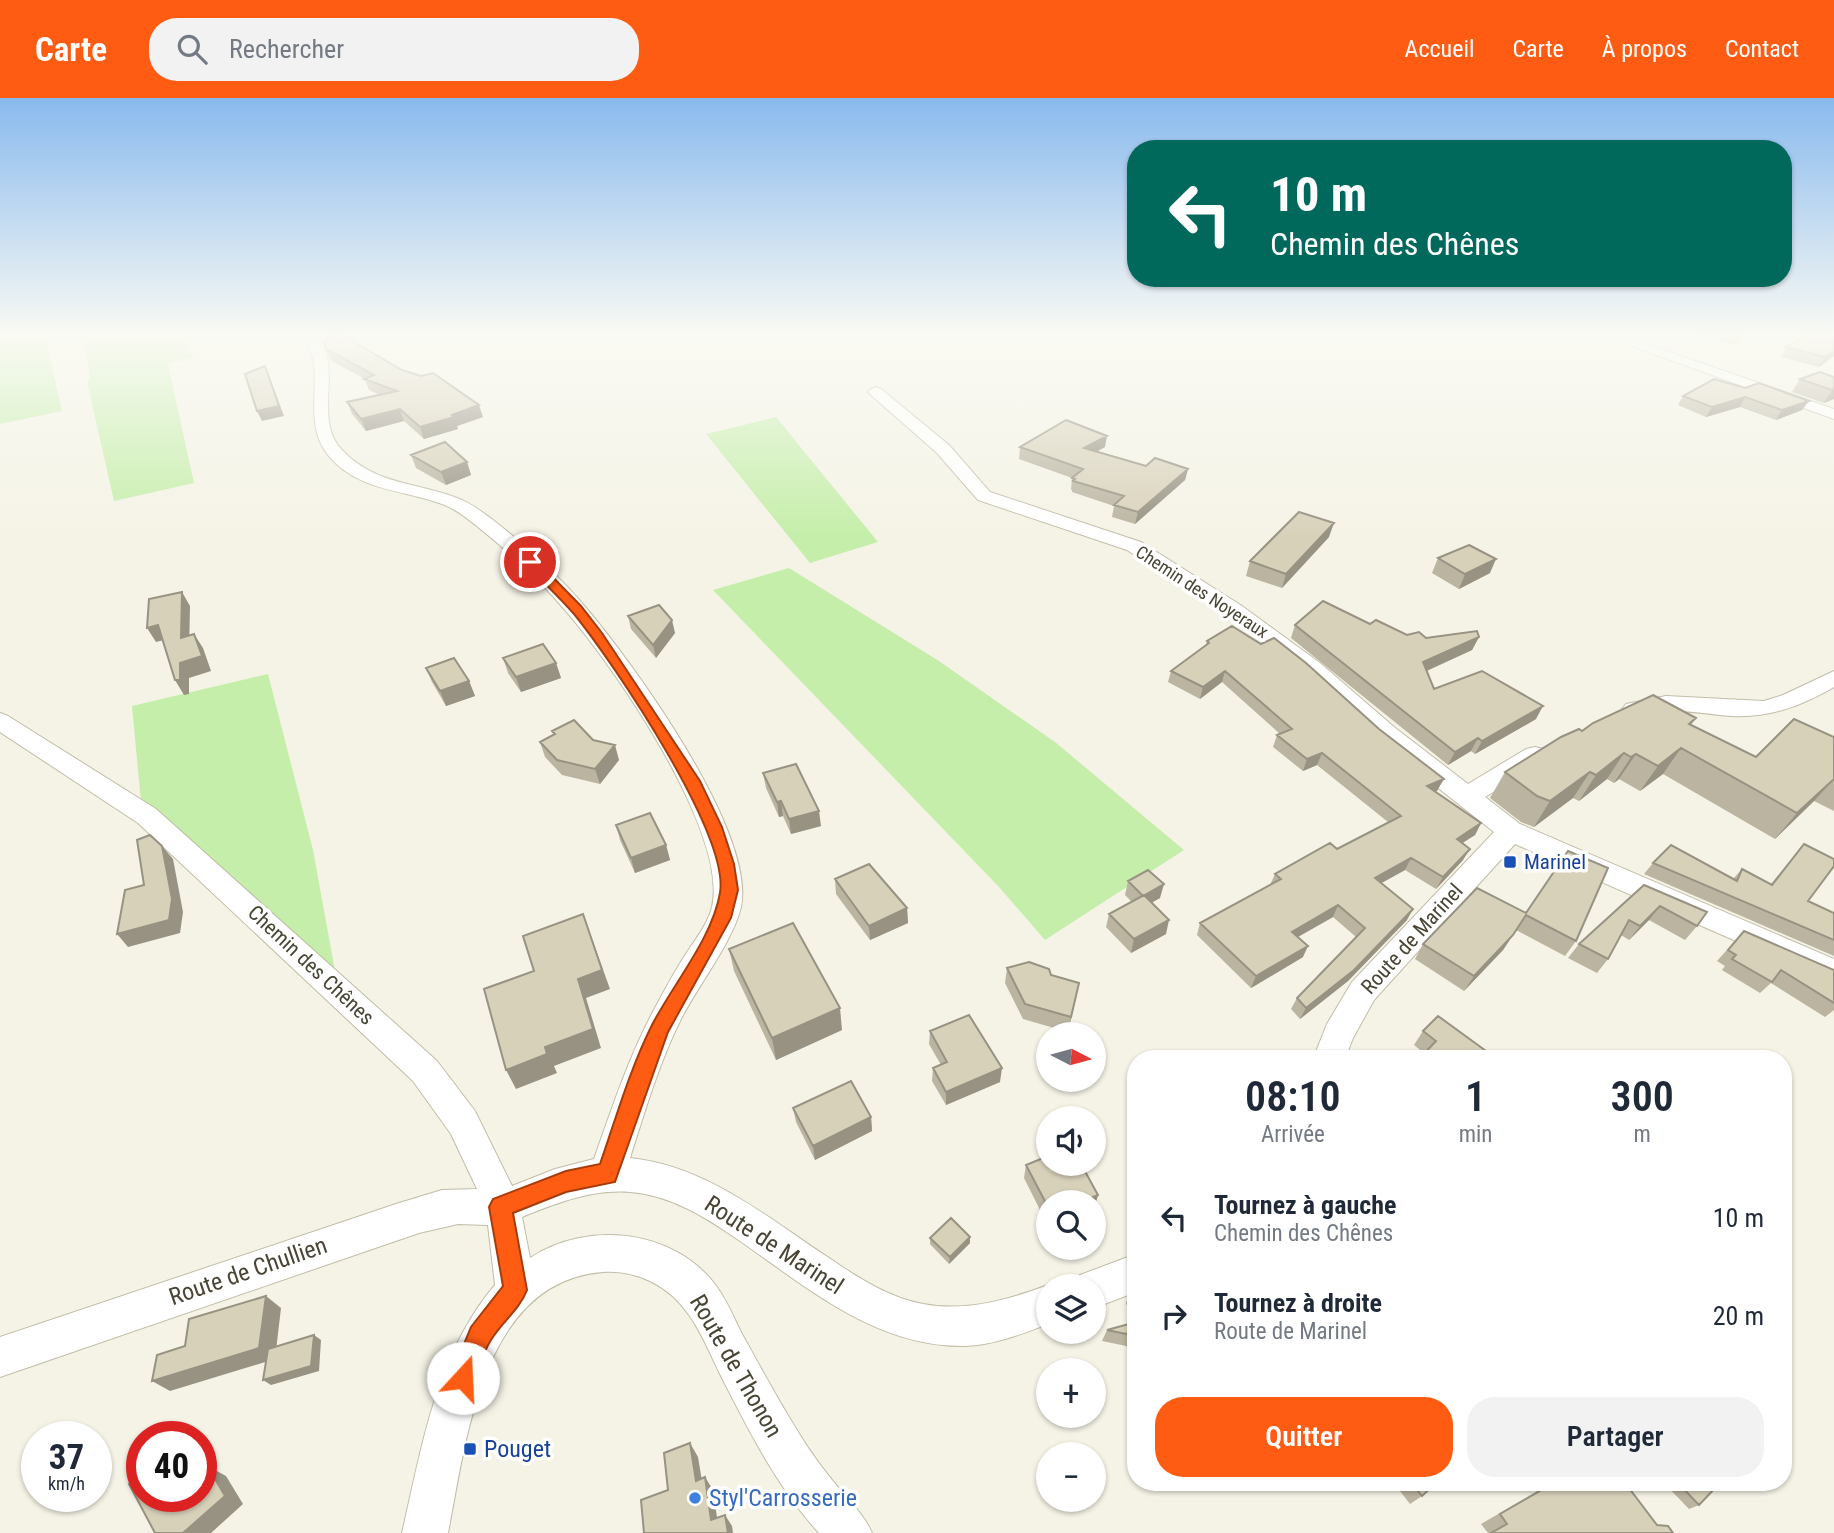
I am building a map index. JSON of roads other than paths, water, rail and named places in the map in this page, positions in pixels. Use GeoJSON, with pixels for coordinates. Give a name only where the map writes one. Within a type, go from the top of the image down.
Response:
{"type":"FeatureCollection","features":[{"type":"Feature","properties":{"kind":"street"},"geometry":{"type":"LineString","coordinates":[[322,402],[327,441],[332,450],[359,472],[380,483],[462,506],[554,584],[619,666],[694,785],[713,827],[729,877],[727,904],[715,933],[660,1029],[644,1065],[607,1174]]}},
{"type":"Feature","properties":{"kind":"street","name":"Chemin des Noyeraux"},"geometry":{"type":"LineString","coordinates":[[887,402],[943,449],[984,496],[1001,504],[1104,534],[1162,561],[1297,656],[1363,715],[1511,831]]}},
{"type":"Feature","properties":{"kind":"street"},"geometry":{"type":"LineString","coordinates":[[1800,402],[1834,414]]}},
{"type":"Feature","properties":{"kind":"street"},"geometry":{"type":"LineString","coordinates":[[1615,718],[1655,703],[1733,709],[1766,708],[1790,701],[1834,678]]}},
{"type":"Feature","properties":{"kind":"street","name":"Chemin des Chênes"},"geometry":{"type":"LineString","coordinates":[[0,721],[147,816],[425,1071],[442,1090],[473,1142],[500,1207],[515,1290]]}},
{"type":"Feature","properties":{"kind":"street"},"geometry":{"type":"LineString","coordinates":[[1467,796],[1556,745]]}},
{"type":"Feature","properties":{"kind":"street"},"geometry":{"type":"LineString","coordinates":[[1511,831],[1834,972]]}},
{"type":"Feature","properties":{"kind":"street","name":"Route de Marinel"},"geometry":{"type":"LineString","coordinates":[[1332,1050],[1338,1034],[1363,991],[1511,831]]}},
{"type":"Feature","properties":{"kind":"street","name":"Route de Marinel"},"geometry":{"type":"LineString","coordinates":[[500,1207],[587,1176],[607,1174],[658,1179],[703,1197],[757,1228],[845,1291],[901,1318],[932,1325],[964,1326],[994,1322],[1036,1309]]}},
{"type":"Feature","properties":{"kind":"street","name":"Route de Chullien"},"geometry":{"type":"LineString","coordinates":[[0,1357],[396,1222],[454,1206],[500,1207]]}},
{"type":"Feature","properties":{"kind":"street","name":"Route de Thonon"},"geometry":{"type":"LineString","coordinates":[[425,1533],[467,1364],[479,1336],[515,1290],[561,1262],[609,1252],[632,1254],[652,1260],[689,1283],[703,1301],[794,1468],[823,1507],[849,1533]]}},
{"type":"Feature","properties":{"kind":"street"},"geometry":{"type":"LineString","coordinates":[[1106,1284],[1127,1276]]}},
{"type":"Feature","properties":{"kind":"place","name":"Marinel"},"geometry":{"type":"Point","coordinates":[1510,862]}},
{"type":"Feature","properties":{"kind":"place","name":"Pouget"},"geometry":{"type":"Point","coordinates":[470,1449]}},
{"type":"Feature","properties":{"kind":"place","name":"Styl'Carrosserie"},"geometry":{"type":"Point","coordinates":[695,1498]}}]}
